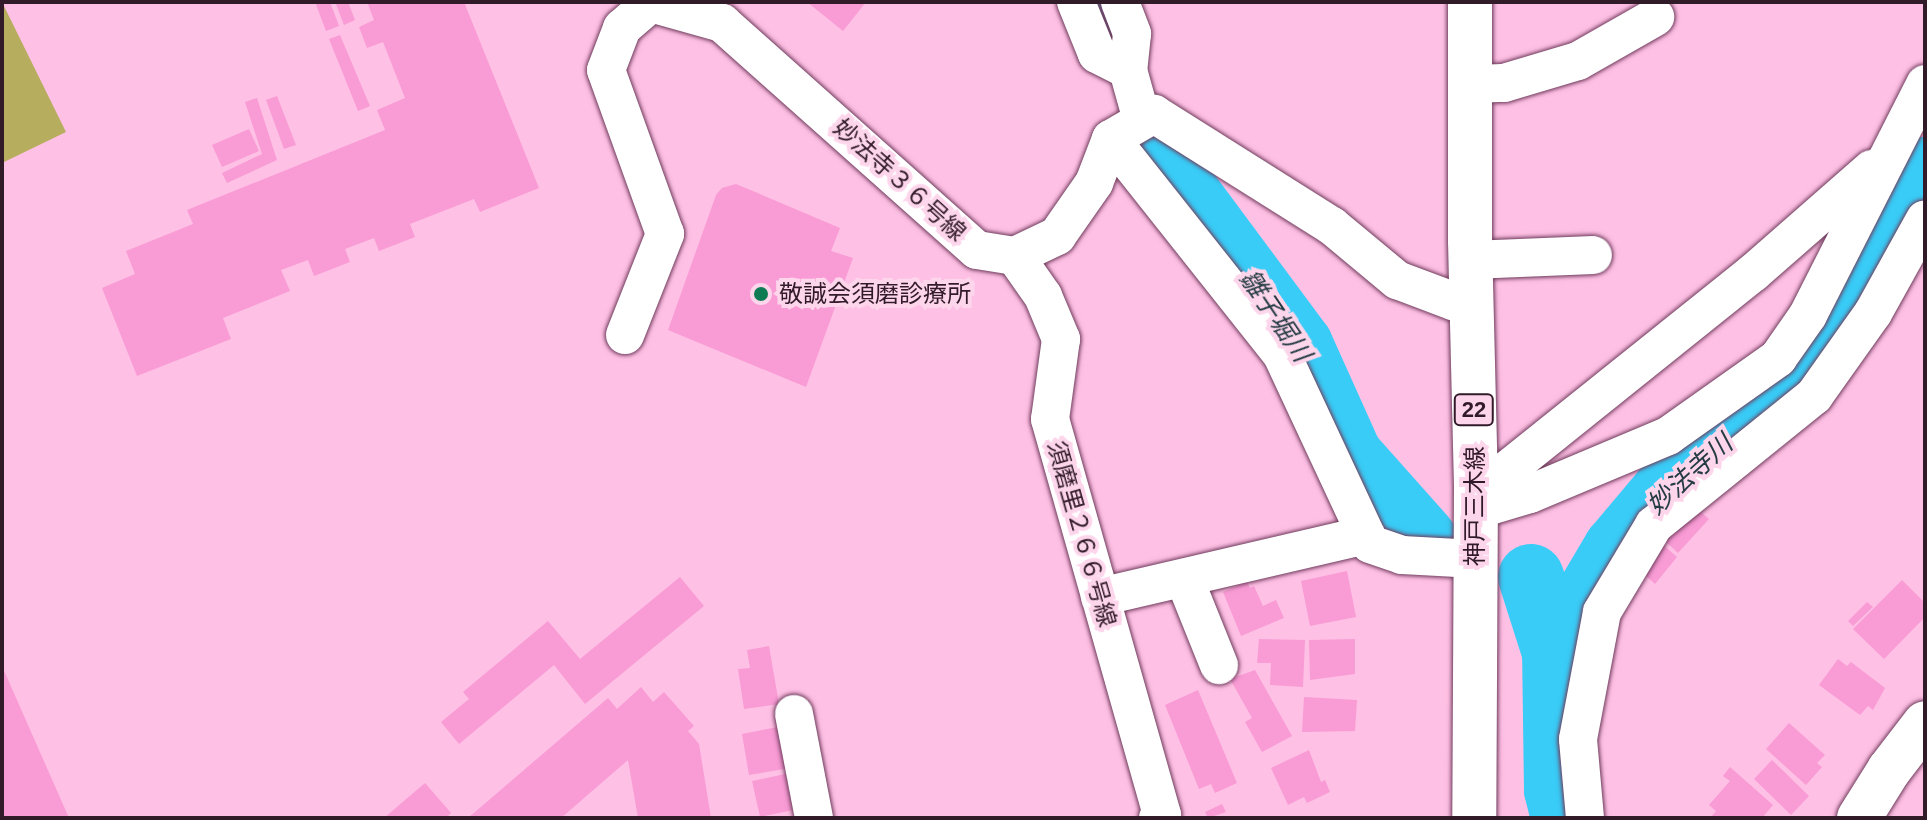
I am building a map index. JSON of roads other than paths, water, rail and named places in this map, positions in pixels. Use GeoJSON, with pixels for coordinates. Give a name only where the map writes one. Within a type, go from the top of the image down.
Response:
{"type":"FeatureCollection","features":[{"type":"Feature","properties":{"kind":"main road","name":"神戸三木線"},"geometry":{"type":"LineString","coordinates":[[1470,2],[1476,499],[1474,818]]}},
{"type":"Feature","properties":{"kind":"main road"},"geometry":{"type":"LineString","coordinates":[[1859,818],[1925,723]]}},
{"type":"Feature","properties":{"kind":"street"},"geometry":{"type":"LineString","coordinates":[[1076,2],[1097,54],[1128,70]]}},
{"type":"Feature","properties":{"kind":"street"},"geometry":{"type":"LineString","coordinates":[[1120,2],[1132,34],[1127,130],[1282,355],[1370,544],[1402,555],[1476,559]]}},
{"type":"Feature","properties":{"kind":"street","name":"妙法寺３６号線"},"geometry":{"type":"LineString","coordinates":[[625,335],[665,234],[606,70],[622,28],[651,3],[722,23],[977,250],[1015,256]]}},
{"type":"Feature","properties":{"kind":"street"},"geometry":{"type":"LineString","coordinates":[[1472,84],[1504,83],[1578,61],[1655,17]]}},
{"type":"Feature","properties":{"kind":"street"},"geometry":{"type":"LineString","coordinates":[[1476,499],[1530,494],[1668,436],[1778,358],[1808,315],[1925,84]]}},
{"type":"Feature","properties":{"kind":"street"},"geometry":{"type":"LineString","coordinates":[[1015,256],[1057,236],[1127,130],[1154,114],[1332,226],[1397,280],[1453,301],[1471,280],[1593,255]]}},
{"type":"Feature","properties":{"kind":"street"},"geometry":{"type":"LineString","coordinates":[[1476,499],[1502,474],[1753,273],[1887,156]]}},
{"type":"Feature","properties":{"kind":"street"},"geometry":{"type":"LineString","coordinates":[[1585,818],[1578,739],[1602,612],[1654,525],[1814,396],[1873,313],[1925,219]]}},
{"type":"Feature","properties":{"kind":"street","name":"須磨里２６６号線"},"geometry":{"type":"LineString","coordinates":[[1015,256],[1043,296],[1061,339],[1050,419],[1162,815],[1158,818]]}},
{"type":"Feature","properties":{"kind":"street"},"geometry":{"type":"LineString","coordinates":[[1100,597],[1366,535]]}},
{"type":"Feature","properties":{"kind":"street"},"geometry":{"type":"LineString","coordinates":[[1184,578],[1219,665]]}},
{"type":"Feature","properties":{"kind":"street"},"geometry":{"type":"LineString","coordinates":[[794,714],[814,818]]}},
{"type":"Feature","properties":{"kind":"waterway","name":"雛子堀川"},"geometry":{"type":"LineString","coordinates":[[1101,2],[1115,43]]}},
{"type":"Feature","properties":{"kind":"waterway","name":"雛子堀川"},"geometry":{"type":"LineString","coordinates":[[1144,135],[1300,345],[1350,456],[1424,539]]}},
{"type":"Feature","properties":{"kind":"waterway","name":"妙法寺川"},"geometry":{"type":"LineString","coordinates":[[1564,818],[1557,790],[1555,652],[1616,549],[1669,486],[1806,377],[1859,292],[1925,170]]}},
{"type":"Feature","properties":{"kind":"waterway","name":"雛子堀川"},"geometry":{"type":"LineString","coordinates":[[1531,577],[1555,652]]}},
{"type":"Feature","properties":{"kind":"place","name":"敬誠会須磨診療所"},"geometry":{"type":"Point","coordinates":[761,294]}}]}
